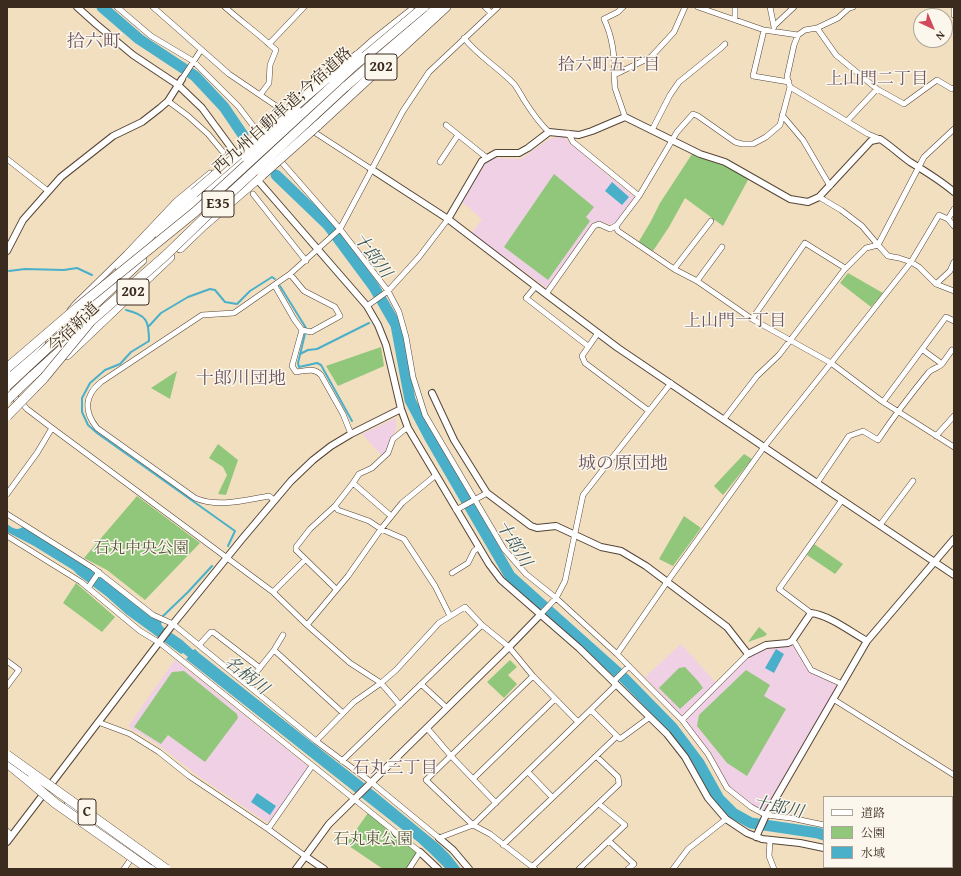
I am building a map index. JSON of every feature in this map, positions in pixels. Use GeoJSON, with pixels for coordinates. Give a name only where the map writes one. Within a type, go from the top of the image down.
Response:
{"type":"FeatureCollection","features":[{"type":"Feature","properties":{"kind":"highway","name":"今宿新道"},"geometry":{"type":"LineString","coordinates":[[9,374],[64,330],[96,301],[161,235],[243,159],[374,42],[421,7]]}},
{"type":"Feature","properties":{"kind":"highway"},"geometry":{"type":"LineString","coordinates":[[64,330],[160,226],[194,193],[326,80],[421,7]]}},
{"type":"Feature","properties":{"kind":"highway","name":"西九州自動車道;今宿道路"},"geometry":{"type":"LineString","coordinates":[[7,386],[194,212],[356,64],[421,7]]}},
{"type":"Feature","properties":{"kind":"highway","name":"西九州自動車道;今宿道路"},"geometry":{"type":"LineString","coordinates":[[7,400],[91,321],[165,256],[345,87],[438,7]]}},
{"type":"Feature","properties":{"kind":"highway","name":"今宿新道"},"geometry":{"type":"LineString","coordinates":[[7,412],[204,225],[317,126],[446,7]]}},
{"type":"Feature","properties":{"kind":"highway"},"geometry":{"type":"LineString","coordinates":[[9,374],[78,307],[194,212]]}},
{"type":"Feature","properties":{"kind":"highway"},"geometry":{"type":"LineString","coordinates":[[7,416],[44,378],[91,321]]}},
{"type":"Feature","properties":{"kind":"highway","name":"C"},"geometry":{"type":"LineString","coordinates":[[7,755],[163,869]]}},
{"type":"Feature","properties":{"kind":"highway","name":"C"},"geometry":{"type":"LineString","coordinates":[[7,755],[166,869]]}},
{"type":"Feature","properties":{"kind":"highway"},"geometry":{"type":"LineString","coordinates":[[7,763],[55,803],[149,869]]}},
{"type":"Feature","properties":{"kind":"highway"},"geometry":{"type":"LineString","coordinates":[[70,800],[69,804],[77,811],[156,869]]}},
{"type":"Feature","properties":{"kind":"street"},"geometry":{"type":"LineString","coordinates":[[77,7],[133,55],[178,85],[202,108],[367,306],[378,325],[386,345],[401,409],[408,428],[479,548],[501,580],[579,648],[614,684],[667,734],[680,751],[708,798],[726,819],[739,828],[762,839],[800,843],[823,848]]}},
{"type":"Feature","properties":{"kind":"street"},"geometry":{"type":"LineString","coordinates":[[117,7],[151,36],[193,61],[215,81],[238,106],[285,166],[388,291],[399,312],[406,337],[413,377],[425,415],[504,549],[526,574],[556,598],[617,654],[682,720],[708,754],[727,788],[751,807],[766,815],[791,818],[823,825]]}},
{"type":"Feature","properties":{"kind":"street"},"geometry":{"type":"LineString","coordinates":[[153,7],[229,74],[448,219],[598,333],[842,500],[954,574]]}},
{"type":"Feature","properties":{"kind":"street"},"geometry":{"type":"LineString","coordinates":[[225,7],[276,50],[270,65],[269,83],[260,95]]}},
{"type":"Feature","properties":{"kind":"street"},"geometry":{"type":"LineString","coordinates":[[298,7],[298,13]]}},
{"type":"Feature","properties":{"kind":"street"},"geometry":{"type":"LineString","coordinates":[[269,44],[304,7]]}},
{"type":"Feature","properties":{"kind":"street"},"geometry":{"type":"LineString","coordinates":[[485,7],[491,13]]}},
{"type":"Feature","properties":{"kind":"street"},"geometry":{"type":"LineString","coordinates":[[274,500],[269,496],[218,503],[205,502],[194,498],[97,428],[89,416],[88,400],[93,388],[202,315],[234,314],[290,274],[339,230],[403,111],[429,72],[498,7]]}},
{"type":"Feature","properties":{"kind":"street"},"geometry":{"type":"LineString","coordinates":[[623,7],[618,12],[604,19],[609,30],[614,65],[615,88],[625,117],[700,154],[725,162],[790,199],[808,202],[819,197],[872,141],[880,139]]}},
{"type":"Feature","properties":{"kind":"street"},"geometry":{"type":"LineString","coordinates":[[614,75],[651,57],[674,32],[685,7]]}},
{"type":"Feature","properties":{"kind":"street"},"geometry":{"type":"LineString","coordinates":[[698,7],[764,30],[798,35]]}},
{"type":"Feature","properties":{"kind":"street"},"geometry":{"type":"LineString","coordinates":[[735,7],[735,20]]}},
{"type":"Feature","properties":{"kind":"street"},"geometry":{"type":"LineString","coordinates":[[770,7],[775,25]]}},
{"type":"Feature","properties":{"kind":"street"},"geometry":{"type":"LineString","coordinates":[[773,32],[775,25],[794,7]]}},
{"type":"Feature","properties":{"kind":"street"},"geometry":{"type":"LineString","coordinates":[[546,294],[594,226],[599,224],[610,229],[616,227],[638,196],[677,132],[693,114],[735,142],[742,144],[753,144],[766,137],[780,125],[789,84],[787,77],[794,45],[798,35],[805,30],[816,28],[838,18],[849,8],[853,7]]}},
{"type":"Feature","properties":{"kind":"street"},"geometry":{"type":"LineString","coordinates":[[954,9],[954,15]]}},
{"type":"Feature","properties":{"kind":"street"},"geometry":{"type":"LineString","coordinates":[[816,28],[836,55],[877,89],[904,104],[937,80],[953,90]]}},
{"type":"Feature","properties":{"kind":"street"},"geometry":{"type":"LineString","coordinates":[[764,30],[753,76],[789,84],[868,134],[880,139],[944,183],[954,192]]}},
{"type":"Feature","properties":{"kind":"street"},"geometry":{"type":"LineString","coordinates":[[464,38],[472,48],[515,85],[544,128],[549,132],[579,135],[625,117]]}},
{"type":"Feature","properties":{"kind":"street"},"geometry":{"type":"LineString","coordinates":[[652,130],[670,95],[679,82],[725,44]]}},
{"type":"Feature","properties":{"kind":"street"},"geometry":{"type":"LineString","coordinates":[[7,251],[23,220],[61,177],[113,136],[142,122],[168,101],[201,50]]}},
{"type":"Feature","properties":{"kind":"street"},"geometry":{"type":"LineString","coordinates":[[847,121],[877,89]]}},
{"type":"Feature","properties":{"kind":"street"},"geometry":{"type":"LineString","coordinates":[[168,101],[208,134],[223,152]]}},
{"type":"Feature","properties":{"kind":"street"},"geometry":{"type":"LineString","coordinates":[[782,115],[803,140],[830,186]]}},
{"type":"Feature","properties":{"kind":"street"},"geometry":{"type":"LineString","coordinates":[[446,126],[487,158]]}},
{"type":"Feature","properties":{"kind":"street"},"geometry":{"type":"LineString","coordinates":[[724,419],[757,376],[779,355],[845,268],[866,248],[878,245],[918,166],[924,157],[954,129]]}},
{"type":"Feature","properties":{"kind":"street"},"geometry":{"type":"LineString","coordinates":[[367,306],[388,291],[419,257],[448,219],[482,161],[496,153],[519,153],[549,132]]}},
{"type":"Feature","properties":{"kind":"street"},"geometry":{"type":"LineString","coordinates":[[568,133],[573,142],[638,196]]}},
{"type":"Feature","properties":{"kind":"street"},"geometry":{"type":"LineString","coordinates":[[440,162],[458,135]]}},
{"type":"Feature","properties":{"kind":"street"},"geometry":{"type":"LineString","coordinates":[[9,374],[56,329],[74,304],[126,254],[176,201],[214,171],[243,159]]}},
{"type":"Feature","properties":{"kind":"street"},"geometry":{"type":"LineString","coordinates":[[7,160],[48,191]]}},
{"type":"Feature","properties":{"kind":"street"},"geometry":{"type":"LineString","coordinates":[[253,194],[306,261]]}},
{"type":"Feature","properties":{"kind":"street"},"geometry":{"type":"LineString","coordinates":[[819,197],[841,210],[862,226],[888,256],[911,262],[936,284],[954,291]]}},
{"type":"Feature","properties":{"kind":"street"},"geometry":{"type":"LineString","coordinates":[[948,219],[954,209]]}},
{"type":"Feature","properties":{"kind":"street"},"geometry":{"type":"LineString","coordinates":[[617,654],[764,447],[911,262],[939,215],[948,219],[954,226]]}},
{"type":"Feature","properties":{"kind":"street"},"geometry":{"type":"LineString","coordinates":[[674,269],[711,221]]}},
{"type":"Feature","properties":{"kind":"street"},"geometry":{"type":"LineString","coordinates":[[616,227],[618,231],[674,269],[697,281],[752,319],[831,363],[883,402],[954,447]]}},
{"type":"Feature","properties":{"kind":"street"},"geometry":{"type":"LineString","coordinates":[[752,319],[805,243],[845,268]]}},
{"type":"Feature","properties":{"kind":"street"},"geometry":{"type":"LineString","coordinates":[[697,281],[722,247]]}},
{"type":"Feature","properties":{"kind":"street"},"geometry":{"type":"LineString","coordinates":[[936,284],[950,271],[954,262]]}},
{"type":"Feature","properties":{"kind":"street"},"geometry":{"type":"LineString","coordinates":[[275,286],[302,330],[311,332],[340,316],[336,307],[304,291],[290,274]]}},
{"type":"Feature","properties":{"kind":"street"},"geometry":{"type":"LineString","coordinates":[[536,286],[526,298],[588,346]]}},
{"type":"Feature","properties":{"kind":"street"},"geometry":{"type":"LineString","coordinates":[[883,402],[946,317],[954,321]]}},
{"type":"Feature","properties":{"kind":"street"},"geometry":{"type":"LineString","coordinates":[[302,330],[292,366],[296,372],[312,370],[321,374],[343,414],[351,434]]}},
{"type":"Feature","properties":{"kind":"street"},"geometry":{"type":"LineString","coordinates":[[598,333],[582,356],[585,363],[649,411]]}},
{"type":"Feature","properties":{"kind":"street"},"geometry":{"type":"LineString","coordinates":[[923,350],[942,364]]}},
{"type":"Feature","properties":{"kind":"street"},"geometry":{"type":"LineString","coordinates":[[817,483],[849,436],[863,431],[878,440],[897,411],[931,370],[940,367],[952,350]]}},
{"type":"Feature","properties":{"kind":"street"},"geometry":{"type":"LineString","coordinates":[[296,869],[329,824],[448,708],[556,598],[566,577],[583,495],[671,383]]}},
{"type":"Feature","properties":{"kind":"street"},"geometry":{"type":"LineString","coordinates":[[7,391],[20,401],[27,409],[52,428],[273,592],[307,625],[350,663],[381,683],[400,704]]}},
{"type":"Feature","properties":{"kind":"street"},"geometry":{"type":"LineString","coordinates":[[432,393],[454,440],[486,493],[531,526],[537,528],[556,526],[601,547],[621,551],[646,566],[726,627],[748,654]]}},
{"type":"Feature","properties":{"kind":"street"},"geometry":{"type":"LineString","coordinates":[[7,842],[10,834],[160,643],[173,624],[291,481],[331,446],[351,434],[401,409]]}},
{"type":"Feature","properties":{"kind":"street"},"geometry":{"type":"LineString","coordinates":[[936,436],[954,416]]}},
{"type":"Feature","properties":{"kind":"street"},"geometry":{"type":"LineString","coordinates":[[7,494],[37,453],[52,428]]}},
{"type":"Feature","properties":{"kind":"street"},"geometry":{"type":"LineString","coordinates":[[336,589],[312,564],[305,560],[296,550],[296,547],[310,529],[334,506],[359,474],[372,468],[388,453],[393,439],[408,428]]}},
{"type":"Feature","properties":{"kind":"street"},"geometry":{"type":"LineString","coordinates":[[307,625],[348,576],[381,529],[402,503],[436,475]]}},
{"type":"Feature","properties":{"kind":"street"},"geometry":{"type":"LineString","coordinates":[[880,525],[913,481]]}},
{"type":"Feature","properties":{"kind":"street"},"geometry":{"type":"LineString","coordinates":[[352,483],[391,516]]}},
{"type":"Feature","properties":{"kind":"street"},"geometry":{"type":"LineString","coordinates":[[456,510],[486,493]]}},
{"type":"Feature","properties":{"kind":"street"},"geometry":{"type":"LineString","coordinates":[[842,500],[779,590],[811,613],[818,614],[867,642]]}},
{"type":"Feature","properties":{"kind":"street"},"geometry":{"type":"LineString","coordinates":[[334,506],[338,510],[370,521],[381,529],[404,539],[435,586],[450,616]]}},
{"type":"Feature","properties":{"kind":"street"},"geometry":{"type":"LineString","coordinates":[[7,514],[99,572],[153,615],[173,624],[316,741],[371,782],[439,838],[453,850],[469,869]]}},
{"type":"Feature","properties":{"kind":"street"},"geometry":{"type":"LineString","coordinates":[[7,536],[81,582],[140,631],[160,643],[355,799],[420,852],[438,869]]}},
{"type":"Feature","properties":{"kind":"street"},"geometry":{"type":"LineString","coordinates":[[756,837],[766,815],[867,642],[954,539]]}},
{"type":"Feature","properties":{"kind":"street"},"geometry":{"type":"LineString","coordinates":[[452,573],[468,563],[474,551],[479,548]]}},
{"type":"Feature","properties":{"kind":"street"},"geometry":{"type":"LineString","coordinates":[[273,592],[305,560]]}},
{"type":"Feature","properties":{"kind":"street"},"geometry":{"type":"LineString","coordinates":[[88,588],[99,572]]}},
{"type":"Feature","properties":{"kind":"street"},"geometry":{"type":"LineString","coordinates":[[316,741],[354,702],[381,683],[396,670],[439,623],[465,607],[482,625],[509,647],[533,676],[578,722]]}},
{"type":"Feature","properties":{"kind":"street"},"geometry":{"type":"LineString","coordinates":[[682,720],[748,654],[766,644],[788,643],[792,641],[811,613]]}},
{"type":"Feature","properties":{"kind":"street"},"geometry":{"type":"LineString","coordinates":[[342,761],[482,625]]}},
{"type":"Feature","properties":{"kind":"street"},"geometry":{"type":"LineString","coordinates":[[199,645],[211,632],[213,632],[260,668]]}},
{"type":"Feature","properties":{"kind":"street"},"geometry":{"type":"LineString","coordinates":[[247,684],[274,650],[283,635]]}},
{"type":"Feature","properties":{"kind":"street"},"geometry":{"type":"LineString","coordinates":[[792,641],[795,643],[811,670],[842,684]]}},
{"type":"Feature","properties":{"kind":"street"},"geometry":{"type":"LineString","coordinates":[[274,650],[343,713]]}},
{"type":"Feature","properties":{"kind":"street"},"geometry":{"type":"LineString","coordinates":[[7,661],[19,670],[7,686]]}},
{"type":"Feature","properties":{"kind":"street"},"geometry":{"type":"LineString","coordinates":[[439,838],[473,825],[591,710],[629,666]]}},
{"type":"Feature","properties":{"kind":"street"},"geometry":{"type":"LineString","coordinates":[[533,676],[426,780],[473,825],[490,834],[533,868],[619,784],[618,777],[596,756]]}},
{"type":"Feature","properties":{"kind":"street"},"geometry":{"type":"LineString","coordinates":[[421,684],[448,708]]}},
{"type":"Feature","properties":{"kind":"street"},"geometry":{"type":"LineString","coordinates":[[474,778],[555,699]]}},
{"type":"Feature","properties":{"kind":"street"},"geometry":{"type":"LineString","coordinates":[[833,699],[954,775]]}},
{"type":"Feature","properties":{"kind":"street"},"geometry":{"type":"LineString","coordinates":[[591,710],[620,739],[650,717]]}},
{"type":"Feature","properties":{"kind":"street"},"geometry":{"type":"LineString","coordinates":[[98,722],[130,734],[159,752],[189,776],[324,869]]}},
{"type":"Feature","properties":{"kind":"street"},"geometry":{"type":"LineString","coordinates":[[427,728],[451,756],[474,778],[496,803]]}},
{"type":"Feature","properties":{"kind":"street"},"geometry":{"type":"LineString","coordinates":[[503,845],[617,736]]}},
{"type":"Feature","properties":{"kind":"street"},"geometry":{"type":"LineString","coordinates":[[268,829],[312,766]]}},
{"type":"Feature","properties":{"kind":"street"},"geometry":{"type":"LineString","coordinates":[[528,772],[552,798]]}},
{"type":"Feature","properties":{"kind":"street"},"geometry":{"type":"LineString","coordinates":[[579,869],[625,825],[599,804]]}},
{"type":"Feature","properties":{"kind":"street"},"geometry":{"type":"LineString","coordinates":[[673,869],[688,849],[726,819]]}},
{"type":"Feature","properties":{"kind":"street"},"geometry":{"type":"LineString","coordinates":[[770,840],[769,856],[774,869]]}},
{"type":"Feature","properties":{"kind":"street"},"geometry":{"type":"LineString","coordinates":[[609,841],[634,864],[628,869]]}},
{"type":"Feature","properties":{"kind":"street"},"geometry":{"type":"LineString","coordinates":[[409,869],[420,852]]}},
{"type":"Feature","properties":{"kind":"street"},"geometry":{"type":"LineString","coordinates":[[124,869],[131,859]]}},
{"type":"Feature","properties":{"kind":"shaded area"},"geometry":{"type":"Polygon","coordinates":[[[555,137],[563,137],[634,197],[616,222],[611,225],[600,221],[593,223],[548,286],[545,287],[472,233],[482,219],[462,202],[482,167],[488,161],[495,158],[521,159],[546,141],[555,137]]]}},
{"type":"Feature","properties":{"kind":"shaded area"},"geometry":{"type":"Polygon","coordinates":[[[396,418],[396,428],[394,434],[386,452],[382,456],[362,434],[396,418]]]}},
{"type":"Feature","properties":{"kind":"shaded area"},"geometry":{"type":"Polygon","coordinates":[[[681,644],[716,683],[682,716],[645,677],[681,644]]]}},
{"type":"Feature","properties":{"kind":"shaded area"},"geometry":{"type":"Polygon","coordinates":[[[793,645],[809,672],[835,682],[837,686],[764,811],[761,811],[736,793],[729,786],[720,772],[713,755],[685,720],[743,661],[763,649],[793,645]]]}},
{"type":"Feature","properties":{"kind":"shaded area"},"geometry":{"type":"Polygon","coordinates":[[[175,660],[309,767],[268,823],[197,775],[156,743],[130,728],[129,725],[175,660]]]}},
{"type":"Feature","properties":{"kind":"green space"},"geometry":{"type":"Polygon","coordinates":[[[692,154],[727,167],[749,178],[723,226],[685,198],[669,227],[653,251],[638,243],[660,203],[692,154]]]}},
{"type":"Feature","properties":{"kind":"green space"},"geometry":{"type":"Polygon","coordinates":[[[554,174],[594,207],[586,217],[590,221],[548,280],[504,247],[554,174]]]}},
{"type":"Feature","properties":{"kind":"green space"},"geometry":{"type":"Polygon","coordinates":[[[848,273],[883,293],[871,307],[840,283],[848,273]]]}},
{"type":"Feature","properties":{"kind":"green space"},"geometry":{"type":"Polygon","coordinates":[[[381,347],[384,366],[338,386],[326,366],[381,347]]]}},
{"type":"Feature","properties":{"kind":"green space"},"geometry":{"type":"Polygon","coordinates":[[[177,371],[170,399],[151,388],[177,371]]]}},
{"type":"Feature","properties":{"kind":"green space"},"geometry":{"type":"Polygon","coordinates":[[[218,444],[238,460],[226,495],[218,494],[227,475],[223,467],[209,458],[218,444]]]}},
{"type":"Feature","properties":{"kind":"green space"},"geometry":{"type":"Polygon","coordinates":[[[744,454],[752,459],[723,495],[714,486],[744,454]]]}},
{"type":"Feature","properties":{"kind":"green space","name":"石丸中央公園"},"geometry":{"type":"Polygon","coordinates":[[[137,496],[200,543],[145,600],[107,570],[84,558],[137,496]]]}},
{"type":"Feature","properties":{"kind":"green space"},"geometry":{"type":"Polygon","coordinates":[[[684,516],[701,528],[673,566],[659,559],[684,516]]]}},
{"type":"Feature","properties":{"kind":"green space"},"geometry":{"type":"Polygon","coordinates":[[[814,544],[843,564],[835,574],[807,555],[814,544]]]}},
{"type":"Feature","properties":{"kind":"green space","name":"石丸中央公園"},"geometry":{"type":"Polygon","coordinates":[[[76,583],[115,617],[102,632],[63,603],[76,583]]]}},
{"type":"Feature","properties":{"kind":"green space"},"geometry":{"type":"Polygon","coordinates":[[[759,627],[767,634],[748,642],[759,627]]]}},
{"type":"Feature","properties":{"kind":"green space"},"geometry":{"type":"Polygon","coordinates":[[[510,660],[517,667],[508,675],[517,684],[504,698],[487,682],[510,660]]]}},
{"type":"Feature","properties":{"kind":"green space"},"geometry":{"type":"Polygon","coordinates":[[[685,667],[703,688],[680,709],[659,688],[679,668],[685,667]]]}},
{"type":"Feature","properties":{"kind":"green space"},"geometry":{"type":"Polygon","coordinates":[[[746,670],[770,685],[764,696],[786,709],[747,776],[727,763],[697,726],[699,715],[746,670]]]}},
{"type":"Feature","properties":{"kind":"green space"},"geometry":{"type":"Polygon","coordinates":[[[184,671],[237,714],[238,718],[205,762],[168,735],[161,744],[134,727],[172,672],[184,671]]]}},
{"type":"Feature","properties":{"kind":"green space","name":"石丸東公園"},"geometry":{"type":"Polygon","coordinates":[[[368,813],[417,853],[406,869],[383,869],[346,844],[368,813]]]}},
{"type":"Feature","properties":{"kind":"water"},"geometry":{"type":"Polygon","coordinates":[[[612,182],[629,197],[622,205],[605,191],[612,182]]]}},
{"type":"Feature","properties":{"kind":"water"},"geometry":{"type":"Polygon","coordinates":[[[7,524],[16,529],[23,527],[88,567],[151,617],[162,622],[161,624],[163,627],[182,640],[193,650],[195,649],[440,845],[461,869],[446,869],[418,842],[186,659],[188,657],[183,653],[181,654],[126,614],[73,570],[34,546],[7,532],[7,524]]]}},
{"type":"Feature","properties":{"kind":"water"},"geometry":{"type":"Polygon","coordinates":[[[776,649],[784,654],[774,673],[765,668],[776,649]]]}},
{"type":"Feature","properties":{"kind":"water"},"geometry":{"type":"Polygon","coordinates":[[[257,793],[276,806],[270,815],[251,802],[257,793]]]}},
{"type":"Feature","properties":{"kind":"waterway","name":"十郎川"},"geometry":{"type":"LineString","coordinates":[[102,7],[139,39],[195,76],[224,107],[243,135]]}},
{"type":"Feature","properties":{"kind":"waterway","name":"十郎川"},"geometry":{"type":"LineString","coordinates":[[276,175],[328,225],[374,287],[396,325],[410,400],[430,438],[510,576],[624,678],[672,727],[699,763],[719,799],[733,813],[751,823],[823,835]]}},
{"type":"Feature","properties":{"kind":"waterway"},"geometry":{"type":"LineString","coordinates":[[9,271],[25,269],[64,270],[77,268],[92,275]]}},
{"type":"Feature","properties":{"kind":"waterway"},"geometry":{"type":"LineString","coordinates":[[149,326],[161,313],[188,297],[210,289],[215,290],[225,302],[237,304],[250,291],[272,277],[275,279]]}},
{"type":"Feature","properties":{"kind":"waterway"},"geometry":{"type":"LineString","coordinates":[[280,286],[306,328]]}},
{"type":"Feature","properties":{"kind":"waterway"},"geometry":{"type":"LineString","coordinates":[[126,310],[143,317],[147,324],[149,341],[131,352],[120,364],[105,370],[90,383],[82,398],[82,412],[88,425],[97,433],[235,531],[228,546]]}},
{"type":"Feature","properties":{"kind":"waterway"},"geometry":{"type":"LineString","coordinates":[[300,354],[308,350],[317,349],[369,323]]}},
{"type":"Feature","properties":{"kind":"waterway"},"geometry":{"type":"LineString","coordinates":[[305,334],[298,363],[299,367],[317,363],[321,365],[352,421]]}},
{"type":"Feature","properties":{"kind":"waterway"},"geometry":{"type":"LineString","coordinates":[[161,618],[212,566]]}},
{"type":"Feature","properties":{"kind":"district","name":"拾六町"},"geometry":{"type":"Point","coordinates":[94,42]}},
{"type":"Feature","properties":{"kind":"district","name":"拾六町五丁目"},"geometry":{"type":"Point","coordinates":[609,66]}},
{"type":"Feature","properties":{"kind":"district","name":"上山門二丁目"},"geometry":{"type":"Point","coordinates":[877,80]}},
{"type":"Feature","properties":{"kind":"district","name":"上山門一丁目"},"geometry":{"type":"Point","coordinates":[735,322]}},
{"type":"Feature","properties":{"kind":"district","name":"十郎川団地"},"geometry":{"type":"Point","coordinates":[241,379]}},
{"type":"Feature","properties":{"kind":"district","name":"城の原団地"},"geometry":{"type":"Point","coordinates":[623,464]}},
{"type":"Feature","properties":{"kind":"district","name":"石丸三丁目"},"geometry":{"type":"Point","coordinates":[395,769]}},
{"type":"Feature","properties":{"kind":"water label","name":"名柄川"},"geometry":{"type":"Point","coordinates":[246,676]}}]}
